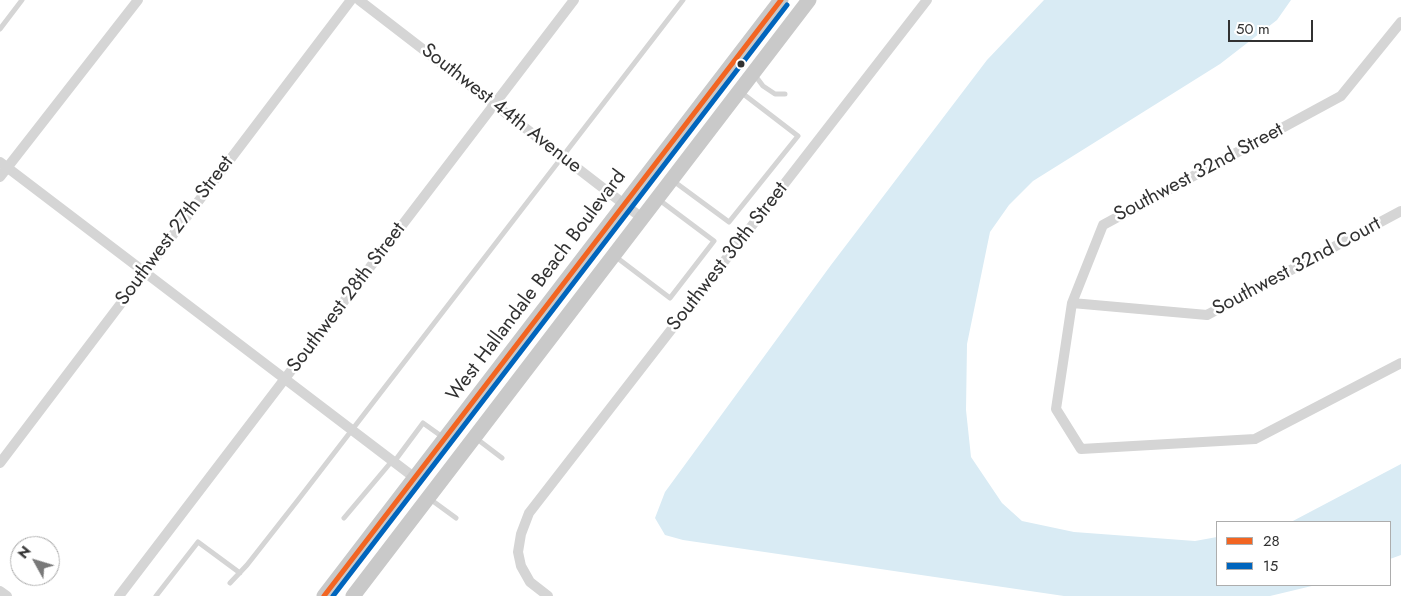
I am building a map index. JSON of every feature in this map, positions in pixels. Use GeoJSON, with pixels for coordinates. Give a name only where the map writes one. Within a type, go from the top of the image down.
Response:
{"type":"FeatureCollection","features":[{"type":"Feature","properties":{"kind":"main road","name":"West Hallandale Beach Boulevard"},"geometry":{"type":"LineString","coordinates":[[324,596],[781,0]]}},
{"type":"Feature","properties":{"kind":"main road","name":"West Hallandale Beach Boulevard"},"geometry":{"type":"LineString","coordinates":[[353,596],[809,0]]}},
{"type":"Feature","properties":{"kind":"main road"},"geometry":{"type":"LineString","coordinates":[[431,493],[435,467],[480,408],[483,389]]}},
{"type":"Feature","properties":{"kind":"main road"},"geometry":{"type":"LineString","coordinates":[[353,596],[361,570],[409,506],[415,478]]}},
{"type":"Feature","properties":{"kind":"street"},"geometry":{"type":"LineString","coordinates":[[0,177],[4,164],[138,0]]}},
{"type":"Feature","properties":{"kind":"street","name":"Southwest 27th Street"},"geometry":{"type":"LineString","coordinates":[[0,463],[351,0]]}},
{"type":"Feature","properties":{"kind":"street","name":"Southwest 44th Avenue"},"geometry":{"type":"LineString","coordinates":[[360,0],[642,218]]}},
{"type":"Feature","properties":{"kind":"street","name":"Southwest 28th Street"},"geometry":{"type":"LineString","coordinates":[[119,596],[574,0]]}},
{"type":"Feature","properties":{"kind":"street","name":"Southwest 30th Street"},"geometry":{"type":"LineString","coordinates":[[548,596],[530,582],[521,566],[518,552],[521,534],[529,514],[927,0]]}},
{"type":"Feature","properties":{"kind":"street","name":"Southwest 32nd Street"},"geometry":{"type":"LineString","coordinates":[[1401,22],[1341,96],[1103,225],[1072,303],[1056,409],[1081,449],[1255,439],[1401,363]]}},
{"type":"Feature","properties":{"kind":"street"},"geometry":{"type":"LineString","coordinates":[[4,164],[415,478]]}},
{"type":"Feature","properties":{"kind":"street","name":"Southwest 32nd Court"},"geometry":{"type":"LineString","coordinates":[[1072,303],[1207,316],[1401,211]]}},
{"type":"Feature","properties":{"kind":"street"},"geometry":{"type":"LineString","coordinates":[[0,591],[7,596]]}},
{"type":"Feature","properties":{"kind":"lane"},"geometry":{"type":"LineString","coordinates":[[0,29],[22,0]]}},
{"type":"Feature","properties":{"kind":"lane"},"geometry":{"type":"LineString","coordinates":[[230,583],[240,573],[352,430],[683,0]]}},
{"type":"Feature","properties":{"kind":"lane"},"geometry":{"type":"LineString","coordinates":[[753,73],[763,86],[775,94],[785,94]]}},
{"type":"Feature","properties":{"kind":"lane"},"geometry":{"type":"LineString","coordinates":[[672,179],[729,222],[798,136],[739,91]]}},
{"type":"Feature","properties":{"kind":"lane"},"geometry":{"type":"LineString","coordinates":[[614,255],[670,298],[714,241],[657,198]]}},
{"type":"Feature","properties":{"kind":"lane"},"geometry":{"type":"LineString","coordinates":[[344,518],[423,423],[445,438]]}},
{"type":"Feature","properties":{"kind":"lane"},"geometry":{"type":"LineString","coordinates":[[474,436],[502,458]]}},
{"type":"Feature","properties":{"kind":"lane"},"geometry":{"type":"LineString","coordinates":[[431,493],[456,518]]}},
{"type":"Feature","properties":{"kind":"lane"},"geometry":{"type":"LineString","coordinates":[[156,596],[198,542],[240,573]]}},
{"type":"Feature","properties":{"kind":"shaded area"},"geometry":{"type":"Polygon","coordinates":[[[1044,0],[1291,0],[1277,20],[1220,64],[1033,181],[1009,205],[990,232],[967,344],[966,410],[971,457],[1002,503],[1022,521],[1074,532],[1195,541],[1216,537],[1216,586],[1312,586],[1270,596],[1064,596],[683,540],[665,535],[655,518],[665,492],[831,265],[987,60],[1044,0]]]}},
{"type":"Feature","properties":{"kind":"shaded area"},"geometry":{"type":"Polygon","coordinates":[[[1401,464],[1401,555],[1391,559],[1391,521],[1293,521],[1401,464]]]}},
{"type":"Feature","properties":{"kind":"transit line","name":"28"},"geometry":{"type":"LineString","coordinates":[[324,596],[781,0]]}},
{"type":"Feature","properties":{"kind":"transit line","name":"15"},"geometry":{"type":"LineString","coordinates":[[333,596],[787,5]]}}]}
